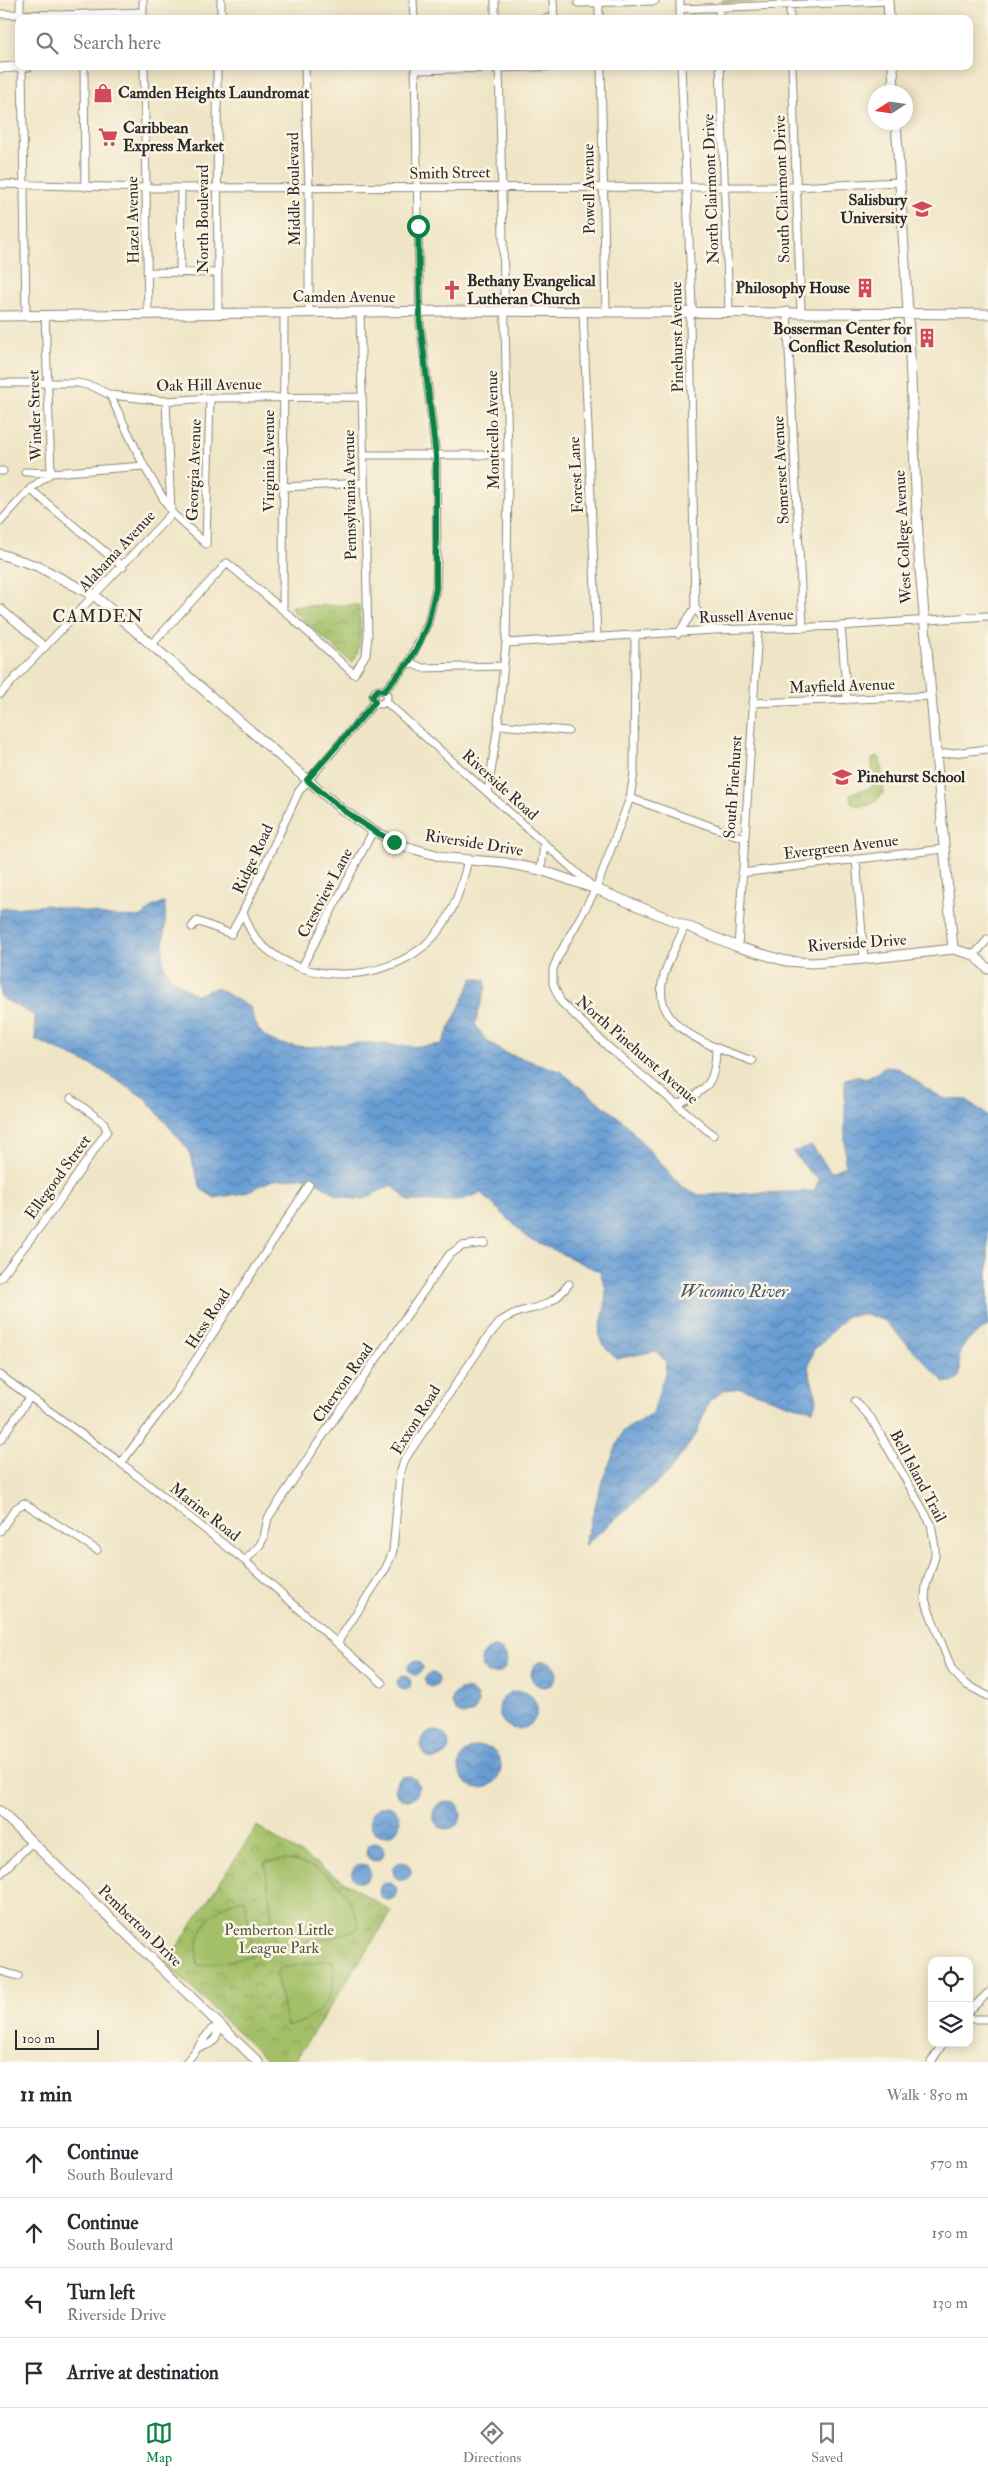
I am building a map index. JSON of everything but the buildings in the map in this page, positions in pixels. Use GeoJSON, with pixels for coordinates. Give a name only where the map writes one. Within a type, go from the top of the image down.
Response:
{"type":"FeatureCollection","features":[{"type":"Feature","properties":{"kind":"street"},"geometry":{"type":"LineString","coordinates":[[20,0],[20,15]]}},
{"type":"Feature","properties":{"kind":"street"},"geometry":{"type":"LineString","coordinates":[[143,0],[143,15]]}},
{"type":"Feature","properties":{"kind":"street"},"geometry":{"type":"LineString","coordinates":[[221,0],[221,15]]}},
{"type":"Feature","properties":{"kind":"street"},"geometry":{"type":"LineString","coordinates":[[413,0],[414,15]]}},
{"type":"Feature","properties":{"kind":"street"},"geometry":{"type":"LineString","coordinates":[[495,0],[495,15]]}},
{"type":"Feature","properties":{"kind":"street"},"geometry":{"type":"LineString","coordinates":[[553,0],[554,15]]}},
{"type":"Feature","properties":{"kind":"street"},"geometry":{"type":"LineString","coordinates":[[680,0],[680,15]]}},
{"type":"Feature","properties":{"kind":"street"},"geometry":{"type":"LineString","coordinates":[[680,9],[888,0],[890,15]]}},
{"type":"Feature","properties":{"kind":"street"},"geometry":{"type":"LineString","coordinates":[[578,3],[655,1]]}},
{"type":"Feature","properties":{"kind":"street"},"geometry":{"type":"LineString","coordinates":[[599,3],[599,15]]}},
{"type":"Feature","properties":{"kind":"street"},"geometry":{"type":"LineString","coordinates":[[790,5],[790,15]]}},
{"type":"Feature","properties":{"kind":"street"},"geometry":{"type":"LineString","coordinates":[[718,7],[719,15]]}},
{"type":"Feature","properties":{"kind":"street"},"geometry":{"type":"LineString","coordinates":[[0,14],[15,16]]}},
{"type":"Feature","properties":{"kind":"street"},"geometry":{"type":"LineString","coordinates":[[0,68],[15,67]]}},
{"type":"Feature","properties":{"kind":"street"},"geometry":{"type":"LineString","coordinates":[[24,70],[26,316]]}},
{"type":"Feature","properties":{"kind":"street"},"geometry":{"type":"LineString","coordinates":[[84,70],[85,187]]}},
{"type":"Feature","properties":{"kind":"street","name":"Hazel Avenue"},"geometry":{"type":"LineString","coordinates":[[144,70],[148,313]]}},
{"type":"Feature","properties":{"kind":"street","name":"North Boulevard"},"geometry":{"type":"LineString","coordinates":[[217,70],[218,312]]}},
{"type":"Feature","properties":{"kind":"street","name":"Middle Boulevard"},"geometry":{"type":"LineString","coordinates":[[305,70],[309,188],[309,312]]}},
{"type":"Feature","properties":{"kind":"street"},"geometry":{"type":"LineString","coordinates":[[384,691],[409,662],[428,623],[436,588],[436,456],[420,312],[415,70]]}},
{"type":"Feature","properties":{"kind":"street","name":"Monticello Avenue"},"geometry":{"type":"LineString","coordinates":[[488,792],[498,725],[506,643],[508,455],[500,70]]}},
{"type":"Feature","properties":{"kind":"street","name":"Powell Avenue"},"geometry":{"type":"LineString","coordinates":[[601,70],[606,311]]}},
{"type":"Feature","properties":{"kind":"street","name":"Pinehurst Avenue"},"geometry":{"type":"LineString","coordinates":[[681,70],[691,312],[695,608]]}},
{"type":"Feature","properties":{"kind":"street","name":"North Clairmont Drive"},"geometry":{"type":"LineString","coordinates":[[720,70],[729,311]]}},
{"type":"Feature","properties":{"kind":"street","name":"South Clairmont Drive"},"geometry":{"type":"LineString","coordinates":[[792,70],[801,311]]}},
{"type":"Feature","properties":{"kind":"street"},"geometry":{"type":"LineString","coordinates":[[893,70],[894,85]]}},
{"type":"Feature","properties":{"kind":"street","name":"West College Avenue"},"geometry":{"type":"LineString","coordinates":[[897,130],[908,312],[923,622],[953,949]]}},
{"type":"Feature","properties":{"kind":"street","name":"Smith Street"},"geometry":{"type":"LineString","coordinates":[[0,184],[147,188],[795,187],[900,182]]}},
{"type":"Feature","properties":{"kind":"street"},"geometry":{"type":"LineString","coordinates":[[180,273],[181,188]]}},
{"type":"Feature","properties":{"kind":"street"},"geometry":{"type":"LineString","coordinates":[[148,272],[217,273]]}},
{"type":"Feature","properties":{"kind":"street","name":"Camden Avenue"},"geometry":{"type":"LineString","coordinates":[[0,316],[218,312],[606,311],[801,311],[988,314]]}},
{"type":"Feature","properties":{"kind":"street","name":"Somerset Avenue"},"geometry":{"type":"LineString","coordinates":[[787,311],[803,628]]}},
{"type":"Feature","properties":{"kind":"street","name":"Virginia Avenue"},"geometry":{"type":"LineString","coordinates":[[283,610],[282,398],[284,312]]}},
{"type":"Feature","properties":{"kind":"street","name":"Pennsylvania Avenue"},"geometry":{"type":"LineString","coordinates":[[283,610],[354,674],[364,660],[368,645],[360,312]]}},
{"type":"Feature","properties":{"kind":"street","name":"Forest Lane"},"geometry":{"type":"LineString","coordinates":[[582,312],[597,637]]}},
{"type":"Feature","properties":{"kind":"street","name":"Winder Street"},"geometry":{"type":"LineString","coordinates":[[0,522],[30,489],[51,473],[45,316]]}},
{"type":"Feature","properties":{"kind":"street","name":"Oak Hill Avenue"},"geometry":{"type":"LineString","coordinates":[[0,382],[47,381],[78,383],[94,387],[110,395],[166,401],[210,398],[362,397]]}},
{"type":"Feature","properties":{"kind":"street"},"geometry":{"type":"LineString","coordinates":[[110,395],[144,466],[172,513]]}},
{"type":"Feature","properties":{"kind":"street","name":"Georgia Avenue"},"geometry":{"type":"LineString","coordinates":[[172,513],[206,544],[210,398]]}},
{"type":"Feature","properties":{"kind":"street"},"geometry":{"type":"LineString","coordinates":[[166,401],[172,513]]}},
{"type":"Feature","properties":{"kind":"street"},"geometry":{"type":"LineString","coordinates":[[363,456],[508,455]]}},
{"type":"Feature","properties":{"kind":"street"},"geometry":{"type":"LineString","coordinates":[[25,472],[51,473],[144,466]]}},
{"type":"Feature","properties":{"kind":"street"},"geometry":{"type":"LineString","coordinates":[[283,487],[364,483]]}},
{"type":"Feature","properties":{"kind":"street"},"geometry":{"type":"LineString","coordinates":[[30,489],[122,567]]}},
{"type":"Feature","properties":{"kind":"street","name":"Alabama Avenue"},"geometry":{"type":"LineString","coordinates":[[0,694],[172,513]]}},
{"type":"Feature","properties":{"kind":"street","name":"Riverside Drive"},"geometry":{"type":"LineString","coordinates":[[0,554],[38,566],[95,596],[340,808],[373,831],[407,847],[447,858],[505,863],[541,870],[596,889],[738,947],[786,960],[812,962],[864,959],[953,949],[974,955],[988,968]]}},
{"type":"Feature","properties":{"kind":"street"},"geometry":{"type":"LineString","coordinates":[[152,644],[227,563],[283,610]]}},
{"type":"Feature","properties":{"kind":"street"},"geometry":{"type":"LineString","coordinates":[[0,608],[45,647]]}},
{"type":"Feature","properties":{"kind":"street"},"geometry":{"type":"LineString","coordinates":[[678,634],[695,608],[713,630]]}},
{"type":"Feature","properties":{"kind":"street","name":"Russell Avenue"},"geometry":{"type":"LineString","coordinates":[[506,643],[678,634],[713,630],[758,630],[923,622],[988,616]]}},
{"type":"Feature","properties":{"kind":"street"},"geometry":{"type":"LineString","coordinates":[[841,626],[847,700]]}},
{"type":"Feature","properties":{"kind":"street","name":"South Pinehurst"},"geometry":{"type":"LineString","coordinates":[[738,947],[758,630]]}},
{"type":"Feature","properties":{"kind":"street","name":"North Pinehurst Avenue"},"geometry":{"type":"LineString","coordinates":[[635,636],[634,773],[630,798],[596,889],[558,957],[552,977],[555,992],[561,1002],[607,1046],[713,1135]]}},
{"type":"Feature","properties":{"kind":"street"},"geometry":{"type":"LineString","coordinates":[[409,662],[422,668],[503,666]]}},
{"type":"Feature","properties":{"kind":"street"},"geometry":{"type":"LineString","coordinates":[[378,690],[384,691],[386,695],[385,702],[379,704],[375,702],[372,696],[374,692],[378,690]]}},
{"type":"Feature","properties":{"kind":"street","name":"Mayfield Avenue"},"geometry":{"type":"LineString","coordinates":[[753,703],[931,696]]}},
{"type":"Feature","properties":{"kind":"street","name":"Ridge Road"},"geometry":{"type":"LineString","coordinates":[[375,702],[299,791],[243,912],[250,930],[262,945],[283,960],[302,967],[323,972],[350,974],[384,968],[404,959],[424,946],[451,914],[458,899],[468,860]]}},
{"type":"Feature","properties":{"kind":"street","name":"Riverside Road"},"geometry":{"type":"LineString","coordinates":[[385,702],[596,889]]}},
{"type":"Feature","properties":{"kind":"street"},"geometry":{"type":"LineString","coordinates":[[498,725],[568,731]]}},
{"type":"Feature","properties":{"kind":"street"},"geometry":{"type":"LineString","coordinates":[[934,754],[988,749]]}},
{"type":"Feature","properties":{"kind":"street"},"geometry":{"type":"LineString","coordinates":[[630,798],[703,826],[744,838]]}},
{"type":"Feature","properties":{"kind":"street","name":"Crestview Lane"},"geometry":{"type":"LineString","coordinates":[[302,967],[373,831]]}},
{"type":"Feature","properties":{"kind":"street"},"geometry":{"type":"LineString","coordinates":[[541,870],[544,843]]}},
{"type":"Feature","properties":{"kind":"street","name":"Evergreen Avenue"},"geometry":{"type":"LineString","coordinates":[[742,873],[943,849]]}},
{"type":"Feature","properties":{"kind":"street"},"geometry":{"type":"LineString","coordinates":[[856,859],[864,959]]}},
{"type":"Feature","properties":{"kind":"street"},"geometry":{"type":"LineString","coordinates":[[192,926],[197,920],[231,934],[243,912]]}},
{"type":"Feature","properties":{"kind":"street"},"geometry":{"type":"LineString","coordinates":[[685,926],[664,975],[662,999],[669,1018],[676,1025],[716,1047],[752,1061]]}},
{"type":"Feature","properties":{"kind":"street"},"geometry":{"type":"LineString","coordinates":[[974,955],[988,939]]}},
{"type":"Feature","properties":{"kind":"street"},"geometry":{"type":"LineString","coordinates":[[678,1104],[699,1094],[709,1084],[716,1065],[716,1047]]}},
{"type":"Feature","properties":{"kind":"street","name":"Ellegood Street"},"geometry":{"type":"LineString","coordinates":[[0,1278],[56,1206],[107,1131],[104,1123],[71,1098]]}},
{"type":"Feature","properties":{"kind":"street","name":"Hess Road"},"geometry":{"type":"LineString","coordinates":[[121,1463],[186,1376],[310,1185]]}},
{"type":"Feature","properties":{"kind":"street","name":"Chervon Road"},"geometry":{"type":"LineString","coordinates":[[245,1561],[260,1545],[264,1537],[268,1518],[449,1255],[462,1246],[485,1242]]}},
{"type":"Feature","properties":{"kind":"street","name":"Exxon Road"},"geometry":{"type":"LineString","coordinates":[[337,1644],[386,1568],[393,1550],[400,1473],[411,1448],[501,1321],[521,1312],[544,1307],[560,1296],[569,1284]]}},
{"type":"Feature","properties":{"kind":"street","name":"Marine Road"},"geometry":{"type":"LineString","coordinates":[[0,1375],[121,1463],[245,1561],[382,1682]]}},
{"type":"Feature","properties":{"kind":"street"},"geometry":{"type":"LineString","coordinates":[[0,1440],[30,1397]]}},
{"type":"Feature","properties":{"kind":"street","name":"Bell Island Trail"},"geometry":{"type":"LineString","coordinates":[[855,1402],[871,1418],[931,1524],[934,1536],[935,1557],[926,1585],[925,1599],[952,1670],[965,1684],[988,1696]]}},
{"type":"Feature","properties":{"kind":"street"},"geometry":{"type":"LineString","coordinates":[[0,1531],[16,1508],[24,1503],[96,1550]]}},
{"type":"Feature","properties":{"kind":"street","name":"Pemberton Drive"},"geometry":{"type":"LineString","coordinates":[[0,1811],[258,2062]]}},
{"type":"Feature","properties":{"kind":"street"},"geometry":{"type":"LineString","coordinates":[[0,1874],[32,1842]]}},
{"type":"Feature","properties":{"kind":"street"},"geometry":{"type":"LineString","coordinates":[[0,1971],[18,1976]]}},
{"type":"Feature","properties":{"kind":"street"},"geometry":{"type":"LineString","coordinates":[[973,2007],[988,1994]]}},
{"type":"Feature","properties":{"kind":"street"},"geometry":{"type":"LineString","coordinates":[[973,2019],[988,2019]]}},
{"type":"Feature","properties":{"kind":"street"},"geometry":{"type":"LineString","coordinates":[[186,2062],[201,2047],[209,2044],[219,2035],[220,2027]]}},
{"type":"Feature","properties":{"kind":"street"},"geometry":{"type":"LineString","coordinates":[[931,2062],[940,2047]]}},
{"type":"Feature","properties":{"kind":"green space"},"geometry":{"type":"Polygon","coordinates":[[[722,0],[790,0],[790,1],[722,3],[722,0]]]}},
{"type":"Feature","properties":{"kind":"green space"},"geometry":{"type":"Polygon","coordinates":[[[359,605],[360,642],[352,663],[292,610],[291,606],[359,605]]]}},
{"type":"Feature","properties":{"kind":"green space"},"geometry":{"type":"Polygon","coordinates":[[[878,756],[880,758],[884,792],[874,803],[865,806],[856,805],[851,802],[850,795],[873,786],[872,759],[878,756]]]}},
{"type":"Feature","properties":{"kind":"green space","name":"Pemberton Little League Park"},"geometry":{"type":"Polygon","coordinates":[[[257,1826],[392,1912],[294,2062],[269,2062],[166,1964],[257,1826]]]}},
{"type":"Feature","properties":{"kind":"green space"},"geometry":{"type":"Polygon","coordinates":[[[287,1860],[314,1868],[335,1882],[350,1902],[359,1928],[333,1937],[280,1946],[275,1942],[265,1862],[287,1860]]]}},
{"type":"Feature","properties":{"kind":"green space"},"geometry":{"type":"Polygon","coordinates":[[[244,1899],[254,1951],[251,1957],[198,1966],[198,1942],[206,1922],[222,1908],[232,1902],[244,1899]]]}},
{"type":"Feature","properties":{"kind":"green space"},"geometry":{"type":"Polygon","coordinates":[[[332,1960],[333,1984],[325,2004],[309,2018],[287,2026],[276,1974],[280,1968],[332,1960]]]}},
{"type":"Feature","properties":{"kind":"water","name":"Wicomico River"},"geometry":{"type":"Polygon","coordinates":[[[164,903],[163,952],[166,970],[170,976],[196,995],[216,988],[250,1007],[256,1024],[266,1037],[288,1045],[302,1047],[358,1043],[397,1046],[442,1044],[473,978],[485,980],[486,987],[475,1024],[485,1039],[503,1052],[560,1071],[624,1122],[683,1188],[698,1195],[814,1191],[819,1179],[811,1174],[793,1152],[812,1146],[831,1172],[845,1166],[845,1079],[856,1076],[866,1079],[883,1067],[898,1068],[945,1099],[967,1100],[988,1116],[988,1326],[963,1346],[959,1358],[959,1377],[956,1381],[945,1383],[885,1321],[866,1314],[847,1316],[813,1351],[808,1368],[817,1399],[813,1410],[793,1406],[741,1388],[724,1390],[709,1401],[696,1435],[668,1473],[584,1546],[602,1481],[623,1431],[653,1413],[665,1373],[666,1362],[656,1351],[616,1359],[603,1344],[599,1333],[605,1307],[606,1289],[600,1272],[528,1238],[481,1193],[458,1201],[408,1201],[392,1185],[361,1200],[339,1196],[309,1177],[273,1180],[244,1193],[215,1198],[201,1189],[188,1149],[145,1098],[96,1067],[36,1040],[34,1015],[0,997],[0,909],[46,905],[112,916],[142,917],[154,905],[164,903]]]}},
{"type":"Feature","properties":{"kind":"water"},"geometry":{"type":"Polygon","coordinates":[[[494,1648],[503,1652],[507,1661],[503,1670],[494,1674],[485,1670],[481,1661],[485,1652],[494,1648]]]}},
{"type":"Feature","properties":{"kind":"water"},"geometry":{"type":"Polygon","coordinates":[[[412,1661],[418,1661],[422,1668],[418,1675],[412,1675],[408,1671],[408,1665],[412,1661]]]}},
{"type":"Feature","properties":{"kind":"water"},"geometry":{"type":"Polygon","coordinates":[[[544,1661],[553,1665],[557,1674],[553,1683],[544,1687],[535,1683],[531,1674],[535,1665],[544,1661]]]}},
{"type":"Feature","properties":{"kind":"water"},"geometry":{"type":"Polygon","coordinates":[[[429,1673],[435,1673],[439,1680],[435,1687],[429,1687],[425,1683],[425,1677],[429,1673]]]}},
{"type":"Feature","properties":{"kind":"water"},"geometry":{"type":"Polygon","coordinates":[[[401,1676],[407,1676],[411,1683],[407,1690],[401,1690],[397,1686],[397,1680],[401,1676]]]}},
{"type":"Feature","properties":{"kind":"water"},"geometry":{"type":"Polygon","coordinates":[[[465,1689],[474,1693],[478,1702],[474,1711],[465,1715],[456,1711],[452,1702],[456,1693],[465,1689]]]}},
{"type":"Feature","properties":{"kind":"water"},"geometry":{"type":"Polygon","coordinates":[[[518,1691],[525,1692],[531,1697],[536,1703],[536,1717],[531,1723],[525,1728],[518,1729],[511,1728],[505,1723],[500,1717],[499,1710],[500,1703],[505,1697],[511,1692],[518,1691]]]}},
{"type":"Feature","properties":{"kind":"water"},"geometry":{"type":"Polygon","coordinates":[[[435,1731],[445,1735],[449,1745],[445,1755],[435,1759],[425,1755],[421,1745],[425,1735],[435,1731]]]}},
{"type":"Feature","properties":{"kind":"water"},"geometry":{"type":"Polygon","coordinates":[[[480,1746],[495,1752],[501,1767],[495,1782],[480,1788],[465,1782],[459,1767],[465,1752],[480,1746]]]}},
{"type":"Feature","properties":{"kind":"water"},"geometry":{"type":"Polygon","coordinates":[[[402,1776],[412,1776],[419,1783],[419,1793],[412,1800],[402,1800],[395,1793],[395,1783],[402,1776]]]}},
{"type":"Feature","properties":{"kind":"water"},"geometry":{"type":"Polygon","coordinates":[[[447,1801],[457,1805],[461,1815],[457,1825],[447,1829],[437,1825],[433,1815],[437,1805],[447,1801]]]}},
{"type":"Feature","properties":{"kind":"water"},"geometry":{"type":"Polygon","coordinates":[[[385,1806],[391,1807],[399,1815],[399,1827],[391,1835],[385,1836],[379,1835],[371,1827],[370,1821],[371,1815],[379,1807],[385,1806]]]}},
{"type":"Feature","properties":{"kind":"water"},"geometry":{"type":"Polygon","coordinates":[[[375,1843],[381,1846],[384,1852],[381,1858],[375,1861],[369,1858],[366,1852],[369,1846],[375,1843]]]}},
{"type":"Feature","properties":{"kind":"water"},"geometry":{"type":"Polygon","coordinates":[[[402,1862],[408,1865],[411,1871],[408,1877],[402,1880],[396,1877],[393,1871],[396,1865],[402,1862]]]}},
{"type":"Feature","properties":{"kind":"water"},"geometry":{"type":"Polygon","coordinates":[[[361,1864],[367,1867],[370,1873],[367,1879],[361,1882],[355,1879],[352,1873],[355,1867],[361,1864]]]}},
{"type":"Feature","properties":{"kind":"water"},"geometry":{"type":"Polygon","coordinates":[[[388,1882],[394,1885],[397,1891],[394,1897],[388,1900],[382,1897],[379,1891],[382,1885],[388,1882]]]}},
{"type":"Feature","properties":{"kind":"place","name":"Camden Heights Laundromat"},"geometry":{"type":"Point","coordinates":[103,93]}},
{"type":"Feature","properties":{"kind":"place","name":"Caribbean Express Market"},"geometry":{"type":"Point","coordinates":[108,137]}},
{"type":"Feature","properties":{"kind":"place","name":"Salisbury University"},"geometry":{"type":"Point","coordinates":[922,209]}},
{"type":"Feature","properties":{"kind":"place","name":"Philosophy House"},"geometry":{"type":"Point","coordinates":[865,288]}},
{"type":"Feature","properties":{"kind":"place","name":"Bethany Evangelical Lutheran Church"},"geometry":{"type":"Point","coordinates":[452,290]}},
{"type":"Feature","properties":{"kind":"place","name":"Bosserman Center for Conflict Resolution"},"geometry":{"type":"Point","coordinates":[927,338]}},
{"type":"Feature","properties":{"kind":"place","name":"Pinehurst School"},"geometry":{"type":"Point","coordinates":[842,777]}},
{"type":"Feature","properties":{"kind":"district","name":"CAMDEN"},"geometry":{"type":"Point","coordinates":[98,616]}},
{"type":"Feature","properties":{"kind":"route"},"geometry":{"type":"LineString","coordinates":[[394,842],[373,831],[340,808],[307,780],[375,702],[372,696],[374,692],[378,690],[384,691],[409,662],[420,642],[433,606],[437,562],[436,456],[420,322],[418,226]]}}]}
